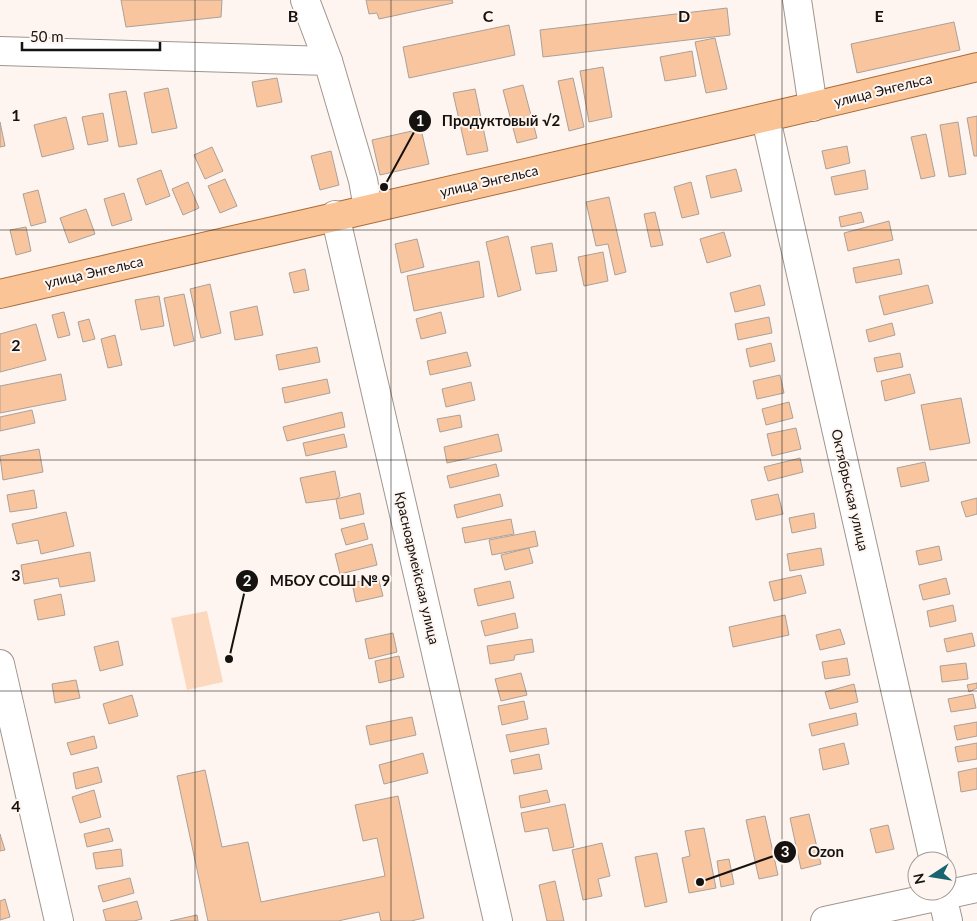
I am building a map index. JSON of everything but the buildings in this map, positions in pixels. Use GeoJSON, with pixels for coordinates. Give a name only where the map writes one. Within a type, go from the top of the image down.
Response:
{"type":"FeatureCollection","features":[{"type":"Feature","properties":{"kind":"main road","name":"улица Энгельса"},"geometry":{"type":"LineString","coordinates":[[0,294],[336,215],[766,119],[977,67]]}},
{"type":"Feature","properties":{"kind":"street"},"geometry":{"type":"LineString","coordinates":[[797,0],[813,107]]}},
{"type":"Feature","properties":{"kind":"street"},"geometry":{"type":"LineString","coordinates":[[302,2],[328,61],[363,180],[368,208]]}},
{"type":"Feature","properties":{"kind":"street"},"geometry":{"type":"LineString","coordinates":[[0,50],[328,61]]}},
{"type":"Feature","properties":{"kind":"street","name":"Октябрьская улица"},"geometry":{"type":"LineString","coordinates":[[766,119],[932,851]]}},
{"type":"Feature","properties":{"kind":"street","name":"Красноармейская улица"},"geometry":{"type":"LineString","coordinates":[[336,215],[498,921]]}},
{"type":"Feature","properties":{"kind":"street"},"geometry":{"type":"LineString","coordinates":[[0,664],[7,733],[59,921]]}},
{"type":"Feature","properties":{"kind":"street"},"geometry":{"type":"LineString","coordinates":[[825,921],[944,902],[977,888]]}},
{"type":"Feature","properties":{"kind":"shaded area"},"geometry":{"type":"Polygon","coordinates":[[[207,611],[223,682],[187,690],[171,618],[207,611]]]}},
{"type":"Feature","properties":{"kind":"place","name":"Продуктовый √2"},"geometry":{"type":"Point","coordinates":[384,187]}},
{"type":"Feature","properties":{"kind":"place","name":"МБОУ СОШ № 9"},"geometry":{"type":"Point","coordinates":[229,659]}},
{"type":"Feature","properties":{"kind":"place","name":"Ozon"},"geometry":{"type":"Point","coordinates":[700,882]}}]}
